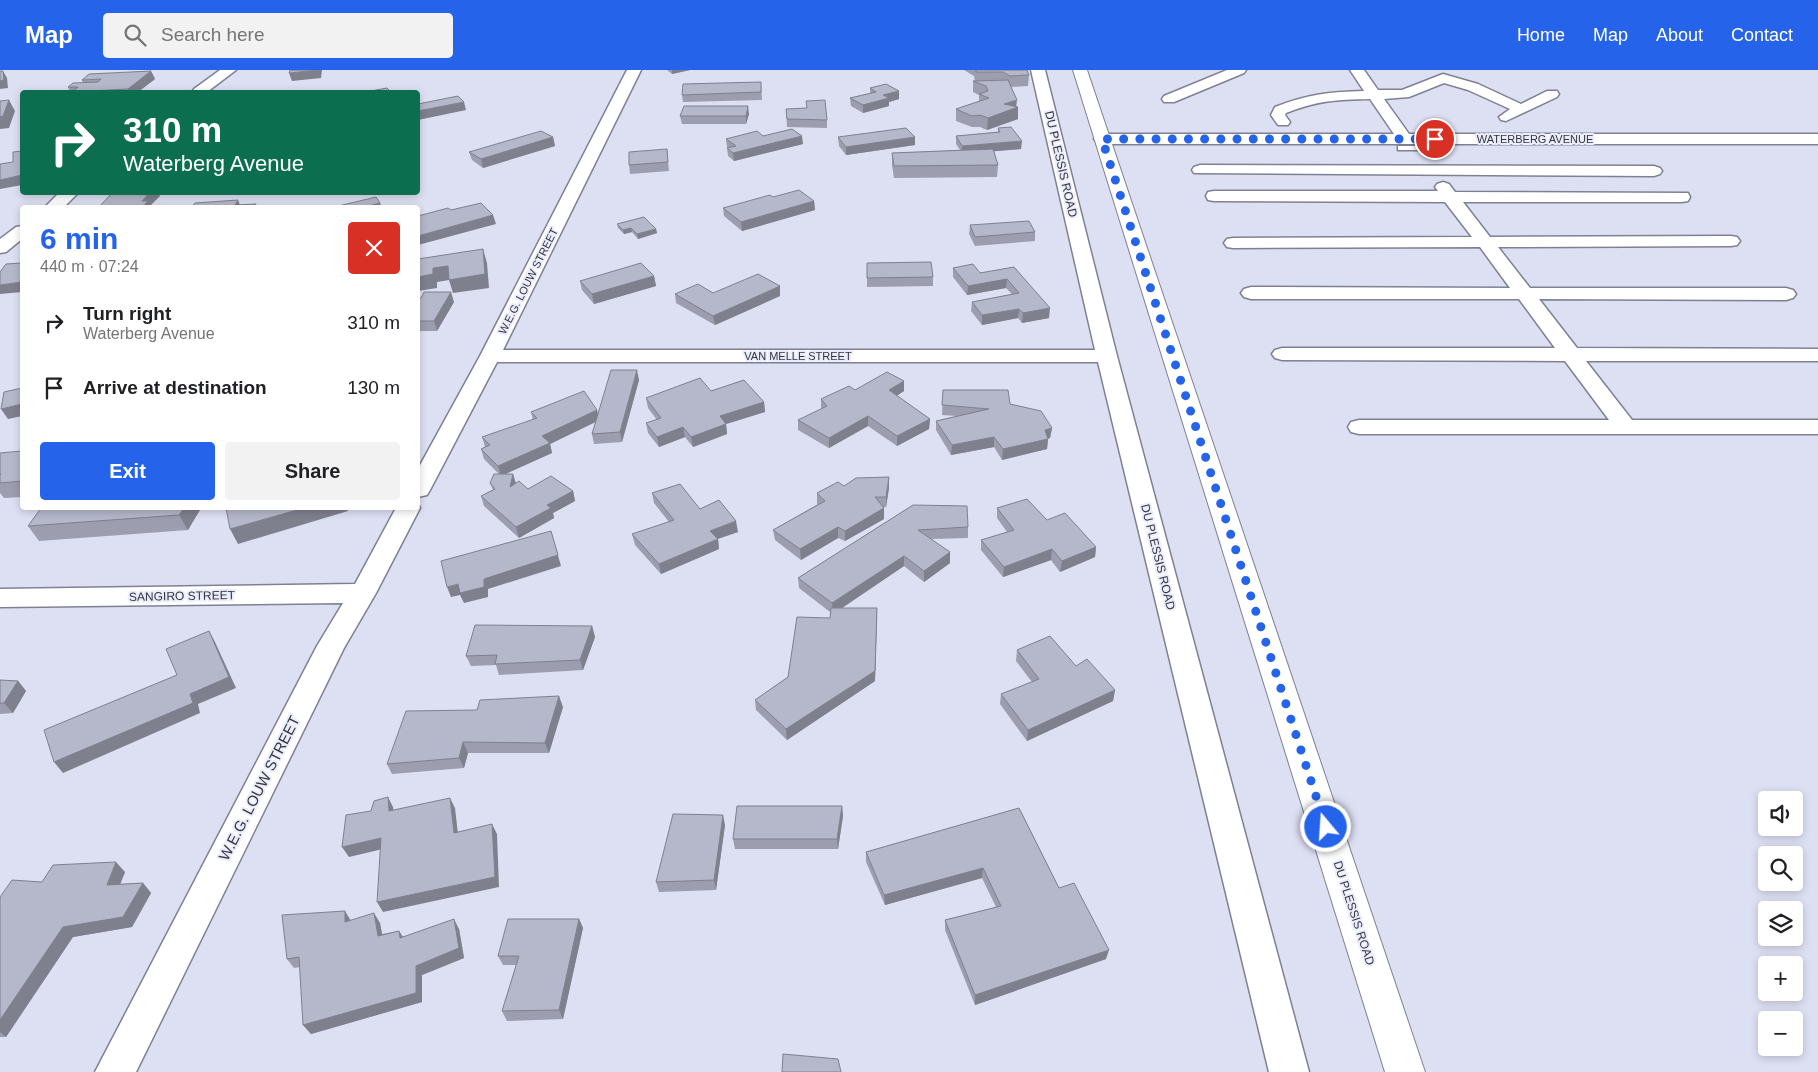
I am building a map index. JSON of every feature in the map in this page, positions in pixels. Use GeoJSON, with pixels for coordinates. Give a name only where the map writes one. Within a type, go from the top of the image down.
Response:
{"type":"FeatureCollection","features":[{"type":"Feature","properties":{"kind":"street"},"geometry":{"type":"LineString","coordinates":[[202,90],[229,70]]}},
{"type":"Feature","properties":{"kind":"street","name":"W.E.G. LOUW STREET"},"geometry":{"type":"LineString","coordinates":[[420,486],[490,356],[634,70]]}},
{"type":"Feature","properties":{"kind":"street","name":"DU PLESSIS ROAD"},"geometry":{"type":"LineString","coordinates":[[1038,70],[1107,356],[1289,1072]]}},
{"type":"Feature","properties":{"kind":"street","name":"DU PLESSIS ROAD"},"geometry":{"type":"LineString","coordinates":[[1080,70],[1405,1072]]}},
{"type":"Feature","properties":{"kind":"street"},"geometry":{"type":"LineString","coordinates":[[1169,99],[1239,70]]}},
{"type":"Feature","properties":{"kind":"street"},"geometry":{"type":"LineString","coordinates":[[1357,70],[1408,143],[1432,158],[1430,170]]}},
{"type":"Feature","properties":{"kind":"street"},"geometry":{"type":"LineString","coordinates":[[1283,122],[1278,115],[1280,110],[1301,102],[1326,96],[1404,94],[1460,70]]}},
{"type":"Feature","properties":{"kind":"street"},"geometry":{"type":"LineString","coordinates":[[1443,78],[1473,87],[1521,109]]}},
{"type":"Feature","properties":{"kind":"street"},"geometry":{"type":"LineString","coordinates":[[1504,118],[1552,94]]}},
{"type":"Feature","properties":{"kind":"street","name":"WATERBERG AVENUE"},"geometry":{"type":"LineString","coordinates":[[1102,139],[1408,143],[1818,139]]}},
{"type":"Feature","properties":{"kind":"street"},"geometry":{"type":"LineString","coordinates":[[1408,143],[1409,158],[1430,170],[1569,355],[1626,427]]}},
{"type":"Feature","properties":{"kind":"street"},"geometry":{"type":"LineString","coordinates":[[1200,170],[1654,171]]}},
{"type":"Feature","properties":{"kind":"street"},"geometry":{"type":"LineString","coordinates":[[56,205],[68,195]]}},
{"type":"Feature","properties":{"kind":"street"},"geometry":{"type":"LineString","coordinates":[[1214,196],[1682,197]]}},
{"type":"Feature","properties":{"kind":"street"},"geometry":{"type":"LineString","coordinates":[[0,248],[20,233]]}},
{"type":"Feature","properties":{"kind":"street"},"geometry":{"type":"LineString","coordinates":[[1233,242],[1731,241]]}},
{"type":"Feature","properties":{"kind":"street"},"geometry":{"type":"LineString","coordinates":[[1251,293],[1786,294]]}},
{"type":"Feature","properties":{"kind":"street"},"geometry":{"type":"LineString","coordinates":[[1282,354],[1818,355]]}},
{"type":"Feature","properties":{"kind":"street","name":"VAN MELLE STREET"},"geometry":{"type":"LineString","coordinates":[[490,356],[1107,356]]}},
{"type":"Feature","properties":{"kind":"street"},"geometry":{"type":"LineString","coordinates":[[1359,427],[1818,427]]}},
{"type":"Feature","properties":{"kind":"street","name":"W.E.G. LOUW STREET"},"geometry":{"type":"LineString","coordinates":[[116,1072],[331,646],[364,593],[407,510]]}},
{"type":"Feature","properties":{"kind":"street","name":"SANGIRO STREET"},"geometry":{"type":"LineString","coordinates":[[0,598],[364,593]]}},
{"type":"Feature","properties":{"kind":"building"},"geometry":{"type":"Polygon","coordinates":[[[290,70],[318,70],[289,73],[290,70]]]}},
{"type":"Feature","properties":{"kind":"building"},"geometry":{"type":"Polygon","coordinates":[[[976,70],[1027,70],[1029,75],[1010,76],[1003,72],[976,72],[976,70]]]}},
{"type":"Feature","properties":{"kind":"building"},"geometry":{"type":"Polygon","coordinates":[[[0,71],[3,71],[4,80],[0,81],[0,71]]]}},
{"type":"Feature","properties":{"kind":"building"},"geometry":{"type":"Polygon","coordinates":[[[151,71],[128,89],[74,90],[78,87],[68,87],[73,83],[98,82],[101,79],[82,80],[89,74],[151,71]]]}},
{"type":"Feature","properties":{"kind":"building"},"geometry":{"type":"Polygon","coordinates":[[[1008,80],[1017,100],[1004,104],[1018,107],[988,118],[980,115],[972,116],[956,109],[989,98],[979,94],[988,91],[986,86],[973,81],[1008,80]]]}},
{"type":"Feature","properties":{"kind":"building"},"geometry":{"type":"Polygon","coordinates":[[[761,82],[761,92],[682,95],[683,84],[761,82]]]}},
{"type":"Feature","properties":{"kind":"building"},"geometry":{"type":"Polygon","coordinates":[[[886,84],[899,91],[883,95],[889,98],[863,105],[850,98],[876,92],[870,88],[886,84]]]}},
{"type":"Feature","properties":{"kind":"building"},"geometry":{"type":"Polygon","coordinates":[[[458,96],[464,102],[420,111],[420,104],[458,96]]]}},
{"type":"Feature","properties":{"kind":"building"},"geometry":{"type":"Polygon","coordinates":[[[9,100],[3,116],[0,117],[0,101],[9,100]]]}},
{"type":"Feature","properties":{"kind":"building"},"geometry":{"type":"Polygon","coordinates":[[[825,100],[827,120],[787,119],[786,109],[807,108],[806,101],[825,100]]]}},
{"type":"Feature","properties":{"kind":"building"},"geometry":{"type":"Polygon","coordinates":[[[684,106],[748,106],[746,116],[680,116],[684,106]]]}},
{"type":"Feature","properties":{"kind":"building"},"geometry":{"type":"Polygon","coordinates":[[[1011,127],[1022,141],[962,146],[956,136],[1000,132],[998,128],[1011,127]]]}},
{"type":"Feature","properties":{"kind":"building"},"geometry":{"type":"Polygon","coordinates":[[[906,128],[915,137],[846,147],[838,137],[906,128]]]}},
{"type":"Feature","properties":{"kind":"building"},"geometry":{"type":"Polygon","coordinates":[[[792,129],[802,136],[733,153],[727,148],[736,146],[726,139],[757,131],[763,136],[792,129]]]}},
{"type":"Feature","properties":{"kind":"building"},"geometry":{"type":"Polygon","coordinates":[[[541,131],[553,137],[481,159],[469,152],[541,131]]]}},
{"type":"Feature","properties":{"kind":"building"},"geometry":{"type":"Polygon","coordinates":[[[667,149],[668,162],[629,165],[629,152],[667,149]]]}},
{"type":"Feature","properties":{"kind":"building"},"geometry":{"type":"Polygon","coordinates":[[[993,149],[998,165],[894,166],[892,153],[993,149]]]}},
{"type":"Feature","properties":{"kind":"building"},"geometry":{"type":"Polygon","coordinates":[[[20,151],[20,175],[0,180],[0,164],[13,162],[13,152],[20,151]]]}},
{"type":"Feature","properties":{"kind":"building"},"geometry":{"type":"Polygon","coordinates":[[[799,190],[814,201],[741,222],[723,208],[770,195],[773,197],[799,190]]]}},
{"type":"Feature","properties":{"kind":"building"},"geometry":{"type":"Polygon","coordinates":[[[110,195],[147,195],[142,201],[148,201],[145,205],[101,205],[110,195]]]}},
{"type":"Feature","properties":{"kind":"building"},"geometry":{"type":"Polygon","coordinates":[[[376,197],[380,203],[372,205],[343,205],[376,197]]]}},
{"type":"Feature","properties":{"kind":"building"},"geometry":{"type":"Polygon","coordinates":[[[238,200],[235,205],[193,205],[195,203],[238,200]]]}},
{"type":"Feature","properties":{"kind":"building"},"geometry":{"type":"Polygon","coordinates":[[[481,203],[493,215],[420,235],[420,215],[448,208],[451,210],[481,203]]]}},
{"type":"Feature","properties":{"kind":"building"},"geometry":{"type":"Polygon","coordinates":[[[644,217],[656,229],[637,234],[631,228],[623,230],[617,224],[644,217]]]}},
{"type":"Feature","properties":{"kind":"building"},"geometry":{"type":"Polygon","coordinates":[[[1029,221],[1035,232],[975,237],[970,225],[1029,221]]]}},
{"type":"Feature","properties":{"kind":"building"},"geometry":{"type":"Polygon","coordinates":[[[483,249],[485,274],[449,280],[448,266],[433,268],[433,274],[420,277],[420,259],[483,249]]]}},
{"type":"Feature","properties":{"kind":"building"},"geometry":{"type":"Polygon","coordinates":[[[931,262],[933,277],[867,278],[867,263],[931,262]]]}},
{"type":"Feature","properties":{"kind":"building"},"geometry":{"type":"Polygon","coordinates":[[[20,263],[20,282],[0,285],[0,272],[6,264],[20,263]]]}},
{"type":"Feature","properties":{"kind":"building"},"geometry":{"type":"Polygon","coordinates":[[[641,263],[654,276],[592,294],[580,281],[641,263]]]}},
{"type":"Feature","properties":{"kind":"building"},"geometry":{"type":"Polygon","coordinates":[[[973,264],[980,273],[1014,267],[1050,308],[1023,313],[1019,309],[982,315],[972,302],[1019,293],[1007,279],[968,286],[953,268],[973,264]]]}},
{"type":"Feature","properties":{"kind":"building"},"geometry":{"type":"Polygon","coordinates":[[[758,274],[780,286],[713,316],[675,294],[698,284],[713,293],[758,274]]]}},
{"type":"Feature","properties":{"kind":"building"},"geometry":{"type":"Polygon","coordinates":[[[424,292],[451,292],[434,321],[420,321],[421,298],[424,292]]]}},
{"type":"Feature","properties":{"kind":"building"},"geometry":{"type":"Polygon","coordinates":[[[611,370],[637,370],[620,432],[592,434],[611,370]]]}},
{"type":"Feature","properties":{"kind":"building"},"geometry":{"type":"Polygon","coordinates":[[[887,372],[904,381],[889,390],[930,419],[897,436],[868,416],[829,438],[798,420],[827,406],[821,399],[849,386],[855,390],[887,372]]]}},
{"type":"Feature","properties":{"kind":"building"},"geometry":{"type":"Polygon","coordinates":[[[700,378],[711,391],[744,380],[764,402],[720,416],[726,424],[691,437],[683,427],[657,437],[646,423],[661,418],[646,398],[700,378]]]}},
{"type":"Feature","properties":{"kind":"building"},"geometry":{"type":"Polygon","coordinates":[[[20,388],[20,404],[1,409],[4,392],[20,388]]]}},
{"type":"Feature","properties":{"kind":"building"},"geometry":{"type":"Polygon","coordinates":[[[943,390],[1008,390],[1010,404],[1041,411],[1052,428],[1045,430],[1048,439],[1003,449],[994,437],[952,445],[936,421],[989,409],[942,405],[943,390]]]}},
{"type":"Feature","properties":{"kind":"building"},"geometry":{"type":"Polygon","coordinates":[[[584,391],[597,410],[542,436],[550,443],[498,466],[481,449],[490,445],[482,437],[537,418],[531,412],[584,391]]]}},
{"type":"Feature","properties":{"kind":"building"},"geometry":{"type":"Polygon","coordinates":[[[20,451],[20,481],[0,483],[0,453],[20,451]]]}},
{"type":"Feature","properties":{"kind":"building"},"geometry":{"type":"Polygon","coordinates":[[[494,474],[513,474],[510,487],[519,481],[528,489],[551,476],[573,491],[547,505],[551,508],[516,527],[481,496],[495,489],[490,483],[494,474]]]}},
{"type":"Feature","properties":{"kind":"building"},"geometry":{"type":"Polygon","coordinates":[[[889,477],[886,497],[875,497],[884,508],[845,531],[838,527],[800,549],[773,530],[825,501],[817,493],[838,482],[844,486],[856,478],[889,477]]]}},
{"type":"Feature","properties":{"kind":"building"},"geometry":{"type":"Polygon","coordinates":[[[680,484],[700,509],[719,500],[736,521],[710,531],[718,539],[659,564],[632,534],[674,520],[652,493],[680,484]]]}},
{"type":"Feature","properties":{"kind":"building"},"geometry":{"type":"Polygon","coordinates":[[[1027,499],[1047,520],[1065,513],[1096,547],[1062,561],[1052,549],[1004,567],[981,540],[1014,530],[997,508],[1027,499]]]}},
{"type":"Feature","properties":{"kind":"building"},"geometry":{"type":"Polygon","coordinates":[[[913,505],[967,506],[968,527],[918,530],[950,552],[924,571],[904,556],[832,603],[798,578],[913,505]]]}},
{"type":"Feature","properties":{"kind":"building"},"geometry":{"type":"Polygon","coordinates":[[[40,510],[183,510],[179,515],[28,526],[40,510]]]}},
{"type":"Feature","properties":{"kind":"building"},"geometry":{"type":"Polygon","coordinates":[[[226,510],[297,510],[230,529],[226,510]]]}},
{"type":"Feature","properties":{"kind":"building"},"geometry":{"type":"Polygon","coordinates":[[[551,531],[558,555],[484,579],[484,587],[460,593],[458,584],[447,587],[441,561],[551,531]]]}},
{"type":"Feature","properties":{"kind":"building"},"geometry":{"type":"Polygon","coordinates":[[[831,608],[877,608],[875,671],[786,729],[755,700],[788,677],[797,617],[830,618],[831,608]]]}},
{"type":"Feature","properties":{"kind":"building"},"geometry":{"type":"Polygon","coordinates":[[[475,625],[592,626],[580,660],[495,664],[497,655],[466,656],[475,625]]]}},
{"type":"Feature","properties":{"kind":"building"},"geometry":{"type":"Polygon","coordinates":[[[209,631],[229,677],[190,694],[193,703],[54,762],[44,730],[177,675],[166,649],[209,631]]]}},
{"type":"Feature","properties":{"kind":"building"},"geometry":{"type":"Polygon","coordinates":[[[1050,636],[1076,666],[1087,659],[1115,690],[1028,730],[1001,694],[1039,679],[1017,650],[1050,636]]]}},
{"type":"Feature","properties":{"kind":"building"},"geometry":{"type":"Polygon","coordinates":[[[0,680],[18,681],[4,703],[0,703],[0,680]]]}},
{"type":"Feature","properties":{"kind":"building"},"geometry":{"type":"Polygon","coordinates":[[[559,696],[545,743],[463,742],[459,758],[387,764],[406,711],[477,710],[480,700],[559,696]]]}},
{"type":"Feature","properties":{"kind":"building"},"geometry":{"type":"Polygon","coordinates":[[[388,797],[389,811],[450,798],[454,833],[492,824],[495,877],[377,902],[381,838],[342,847],[346,815],[371,811],[374,801],[388,797]]]}},
{"type":"Feature","properties":{"kind":"building"},"geometry":{"type":"Polygon","coordinates":[[[737,806],[842,806],[837,839],[733,839],[737,806]]]}},
{"type":"Feature","properties":{"kind":"building"},"geometry":{"type":"Polygon","coordinates":[[[1019,808],[1059,888],[1074,883],[1109,950],[975,995],[945,920],[1001,906],[983,868],[884,895],[866,852],[1019,808]]]}},
{"type":"Feature","properties":{"kind":"building"},"geometry":{"type":"Polygon","coordinates":[[[673,814],[723,815],[714,880],[656,882],[673,814]]]}},
{"type":"Feature","properties":{"kind":"building"},"geometry":{"type":"Polygon","coordinates":[[[116,862],[107,885],[143,883],[123,917],[63,927],[0,1020],[0,897],[12,880],[42,882],[53,865],[116,862]]]}},
{"type":"Feature","properties":{"kind":"building"},"geometry":{"type":"Polygon","coordinates":[[[345,911],[345,922],[374,913],[378,936],[399,931],[400,938],[454,919],[459,948],[416,966],[416,993],[303,1025],[299,957],[287,959],[282,915],[345,911]]]}},
{"type":"Feature","properties":{"kind":"building"},"geometry":{"type":"Polygon","coordinates":[[[508,919],[579,919],[559,1010],[502,1011],[519,956],[498,956],[508,919]]]}},
{"type":"Feature","properties":{"kind":"building"},"geometry":{"type":"Polygon","coordinates":[[[783,1054],[838,1059],[841,1072],[782,1072],[783,1054]]]}},
{"type":"Feature","properties":{"kind":"route"},"geometry":{"type":"LineString","coordinates":[[1326,827],[1102,139],[1435,139]]}}]}
